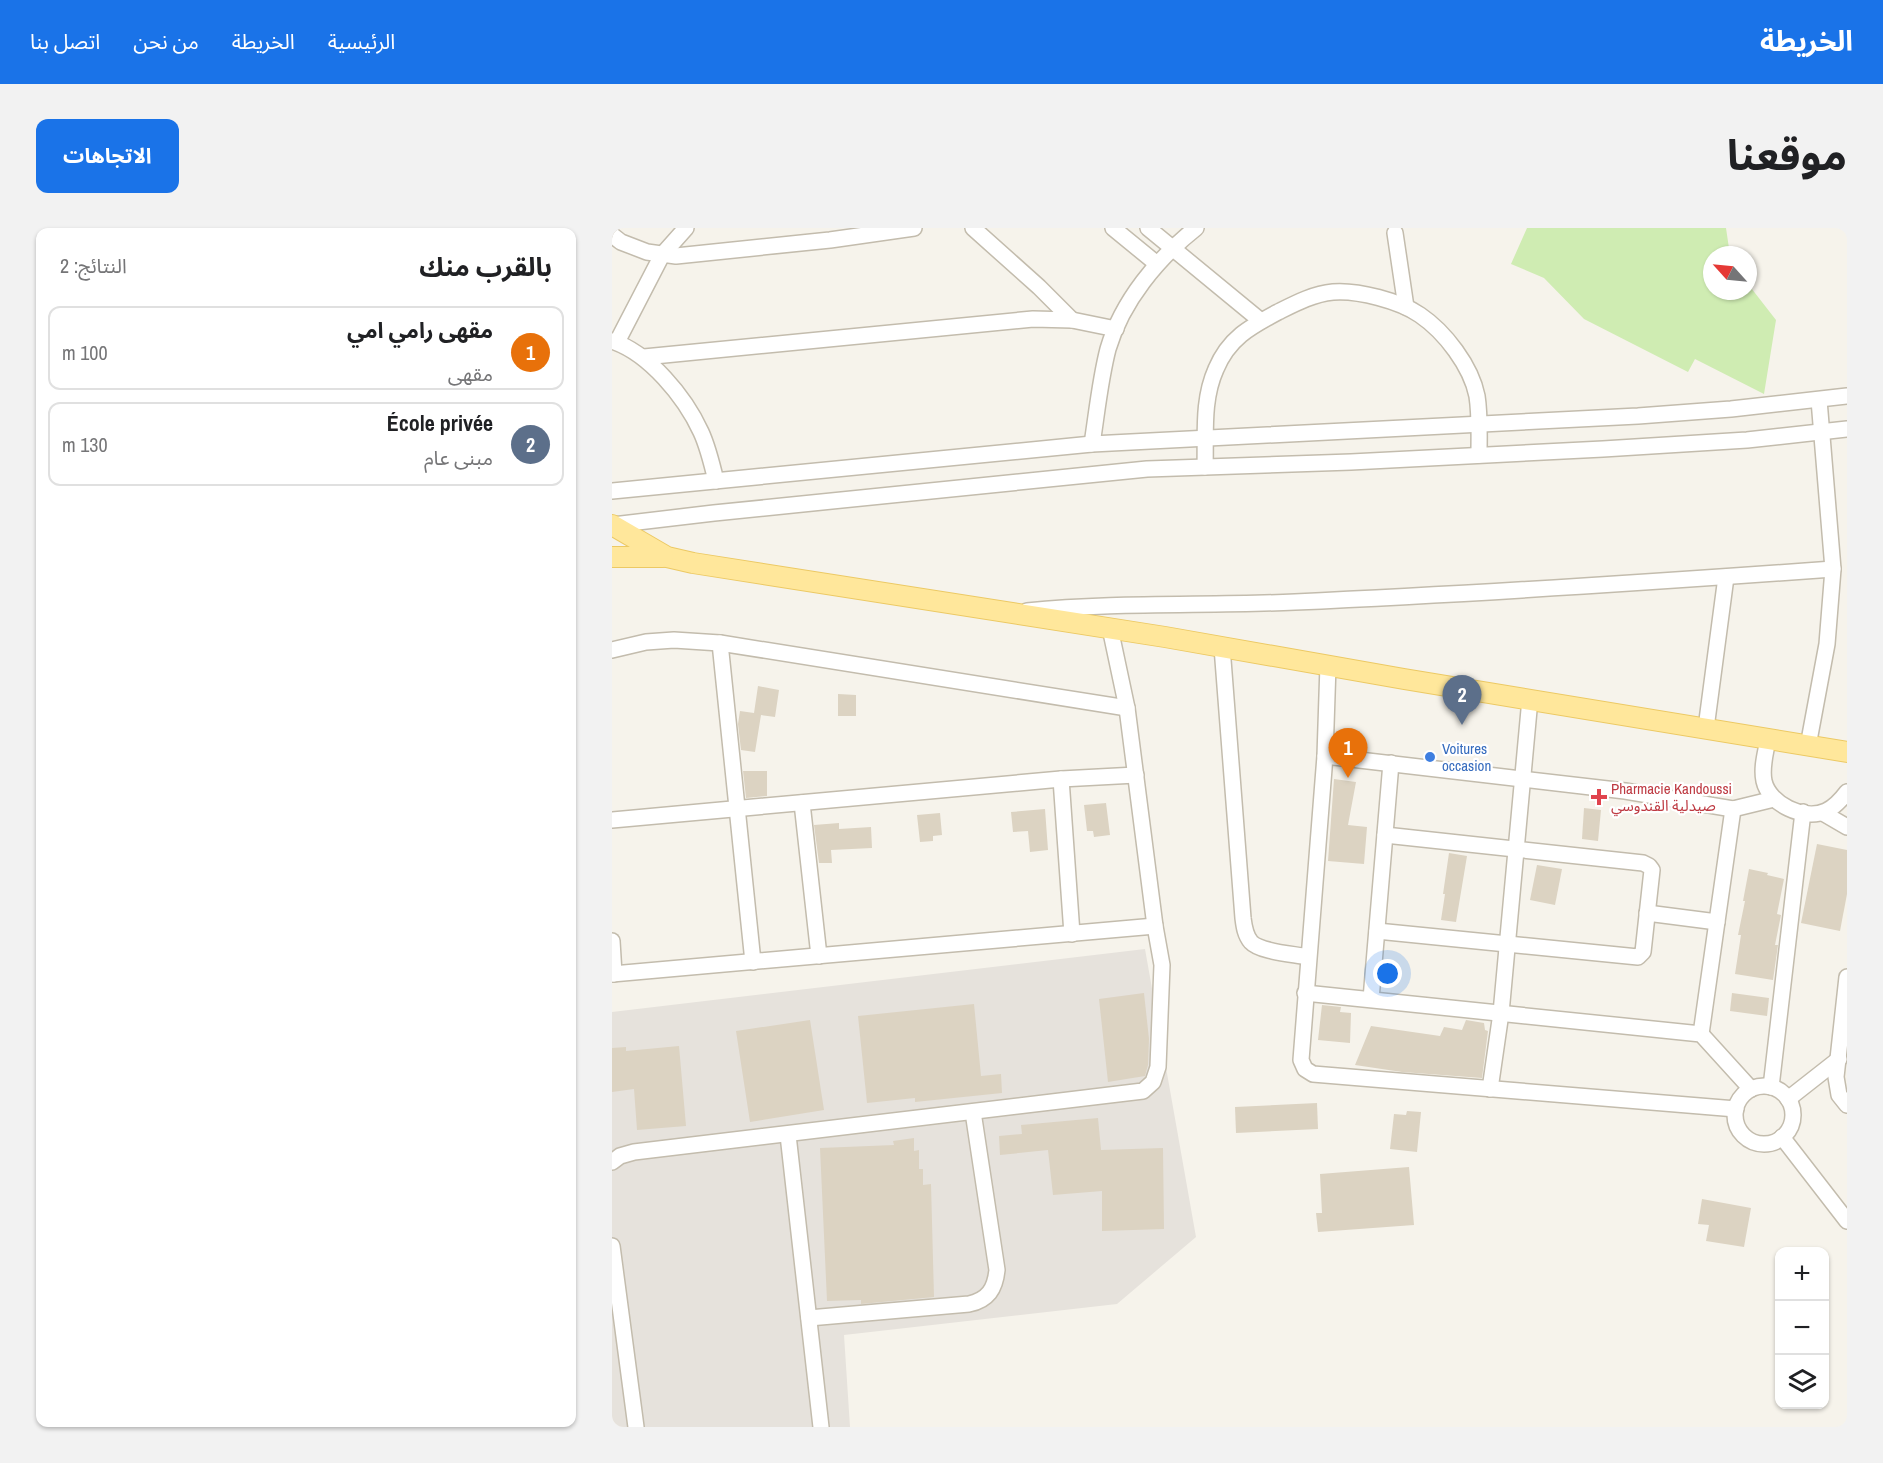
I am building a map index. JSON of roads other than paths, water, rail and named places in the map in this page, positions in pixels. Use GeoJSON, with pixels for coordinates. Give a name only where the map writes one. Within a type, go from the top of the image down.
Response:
{"type":"FeatureCollection","features":[{"type":"Feature","properties":{"kind":"main road"},"geometry":{"type":"LineString","coordinates":[[612,525],[667,556]]}},
{"type":"Feature","properties":{"kind":"main road"},"geometry":{"type":"LineString","coordinates":[[612,556],[667,556],[723,568],[1110,628],[1847,752]]}},
{"type":"Feature","properties":{"kind":"street"},"geometry":{"type":"LineString","coordinates":[[686,228],[662,255],[614,341],[644,357],[666,380],[695,422],[708,449],[716,481]]}},
{"type":"Feature","properties":{"kind":"street"},"geometry":{"type":"LineString","coordinates":[[816,228],[830,240]]}},
{"type":"Feature","properties":{"kind":"street"},"geometry":{"type":"LineString","coordinates":[[612,235],[632,247],[662,255],[697,255],[914,228]]}},
{"type":"Feature","properties":{"kind":"street"},"geometry":{"type":"LineString","coordinates":[[973,228],[1040,287],[1072,320]]}},
{"type":"Feature","properties":{"kind":"street"},"geometry":{"type":"LineString","coordinates":[[1113,228],[1157,264]]}},
{"type":"Feature","properties":{"kind":"street"},"geometry":{"type":"LineString","coordinates":[[1148,228],[1261,321]]}},
{"type":"Feature","properties":{"kind":"street"},"geometry":{"type":"LineString","coordinates":[[1092,444],[1103,370],[1116,329],[1134,295],[1157,264],[1196,228]]}},
{"type":"Feature","properties":{"kind":"street"},"geometry":{"type":"LineString","coordinates":[[1395,233],[1406,307]]}},
{"type":"Feature","properties":{"kind":"street"},"geometry":{"type":"LineString","coordinates":[[1205,467],[1207,398],[1217,367],[1234,340],[1246,329],[1300,301],[1332,292],[1366,296],[1406,307],[1436,328],[1460,359],[1477,394],[1479,455]]}},
{"type":"Feature","properties":{"kind":"street"},"geometry":{"type":"LineString","coordinates":[[644,357],[1033,319],[1072,320],[1116,329]]}},
{"type":"Feature","properties":{"kind":"street"},"geometry":{"type":"LineString","coordinates":[[612,491],[1092,444],[1731,409],[1847,396]]}},
{"type":"Feature","properties":{"kind":"street"},"geometry":{"type":"LineString","coordinates":[[1808,746],[1827,644],[1833,569],[1819,400]]}},
{"type":"Feature","properties":{"kind":"street"},"geometry":{"type":"LineString","coordinates":[[612,525],[1147,469],[1479,455],[1747,440],[1847,429]]}},
{"type":"Feature","properties":{"kind":"street"},"geometry":{"type":"LineString","coordinates":[[1009,613],[1069,607],[1292,602],[1526,591],[1833,569]]}},
{"type":"Feature","properties":{"kind":"street"},"geometry":{"type":"LineString","coordinates":[[1706,728],[1726,577]]}},
{"type":"Feature","properties":{"kind":"street"},"geometry":{"type":"LineString","coordinates":[[612,1162],[620,1156],[634,1152],[1143,1091],[1149,1088],[1158,1067],[1162,965],[1127,708],[1110,628]]}},
{"type":"Feature","properties":{"kind":"street"},"geometry":{"type":"LineString","coordinates":[[612,650],[646,642],[674,640],[720,643],[1127,708]]}},
{"type":"Feature","properties":{"kind":"street"},"geometry":{"type":"LineString","coordinates":[[720,643],[753,962]]}},
{"type":"Feature","properties":{"kind":"street"},"geometry":{"type":"LineString","coordinates":[[1222,647],[1246,933],[1251,942],[1259,947],[1308,957]]}},
{"type":"Feature","properties":{"kind":"street"},"geometry":{"type":"LineString","coordinates":[[1328,665],[1325,756],[1301,1060],[1308,1072],[1736,1108]]}},
{"type":"Feature","properties":{"kind":"street"},"geometry":{"type":"LineString","coordinates":[[1490,1089],[1501,1013],[1530,699]]}},
{"type":"Feature","properties":{"kind":"street"},"geometry":{"type":"LineString","coordinates":[[1768,739],[1763,774],[1766,788],[1774,799],[1792,809],[1823,813],[1847,827]]}},
{"type":"Feature","properties":{"kind":"street"},"geometry":{"type":"LineString","coordinates":[[1325,756],[1625,791],[1734,809],[1774,799]]}},
{"type":"Feature","properties":{"kind":"street"},"geometry":{"type":"LineString","coordinates":[[1371,999],[1390,763]]}},
{"type":"Feature","properties":{"kind":"street"},"geometry":{"type":"LineString","coordinates":[[612,820],[1061,779],[1136,775]]}},
{"type":"Feature","properties":{"kind":"street"},"geometry":{"type":"LineString","coordinates":[[1061,779],[1072,934]]}},
{"type":"Feature","properties":{"kind":"street"},"geometry":{"type":"LineString","coordinates":[[1823,813],[1847,792]]}},
{"type":"Feature","properties":{"kind":"street"},"geometry":{"type":"LineString","coordinates":[[802,803],[819,956]]}},
{"type":"Feature","properties":{"kind":"street"},"geometry":{"type":"LineString","coordinates":[[1701,1034],[1734,809]]}},
{"type":"Feature","properties":{"kind":"street"},"geometry":{"type":"LineString","coordinates":[[1771,1087],[1803,812]]}},
{"type":"Feature","properties":{"kind":"street"},"geometry":{"type":"LineString","coordinates":[[1377,931],[1638,957],[1643,952],[1652,870],[1647,865],[1384,836]]}},
{"type":"Feature","properties":{"kind":"street"},"geometry":{"type":"LineString","coordinates":[[1647,913],[1717,922]]}},
{"type":"Feature","properties":{"kind":"street"},"geometry":{"type":"LineString","coordinates":[[612,941],[613,974],[1155,926]]}},
{"type":"Feature","properties":{"kind":"street"},"geometry":{"type":"LineString","coordinates":[[1847,977],[1837,1086],[1839,1095],[1847,1105]]}},
{"type":"Feature","properties":{"kind":"street"},"geometry":{"type":"LineString","coordinates":[[1305,993],[1701,1034],[1750,1089]]}},
{"type":"Feature","properties":{"kind":"street"},"geometry":{"type":"LineString","coordinates":[[1788,1099],[1839,1059]]}},
{"type":"Feature","properties":{"kind":"street"},"geometry":{"type":"LineString","coordinates":[[1760,1086],[1771,1087],[1780,1091],[1788,1099],[1792,1120],[1782,1137],[1765,1143],[1748,1138],[1738,1127],[1736,1108],[1741,1097],[1750,1089],[1760,1086]]}},
{"type":"Feature","properties":{"kind":"street"},"geometry":{"type":"LineString","coordinates":[[809,1318],[969,1304],[987,1298],[993,1289],[997,1270],[973,1112]]}},
{"type":"Feature","properties":{"kind":"street"},"geometry":{"type":"LineString","coordinates":[[788,1135],[821,1427]]}},
{"type":"Feature","properties":{"kind":"street"},"geometry":{"type":"LineString","coordinates":[[1782,1137],[1847,1221]]}},
{"type":"Feature","properties":{"kind":"street"},"geometry":{"type":"LineString","coordinates":[[612,1246],[636,1427]]}},
{"type":"Feature","properties":{"kind":"place","name":"École privée"},"geometry":{"type":"Point","coordinates":[1462,725]}},
{"type":"Feature","properties":{"kind":"place","name":"Voitures occasion"},"geometry":{"type":"Point","coordinates":[1430,757]}},
{"type":"Feature","properties":{"kind":"place","name":"مقهى رامي امي"},"geometry":{"type":"Point","coordinates":[1348,778]}},
{"type":"Feature","properties":{"kind":"place","name":"Pharmacie Kandoussi صيدلية القندوسي"},"geometry":{"type":"Point","coordinates":[1599,797]}}]}
